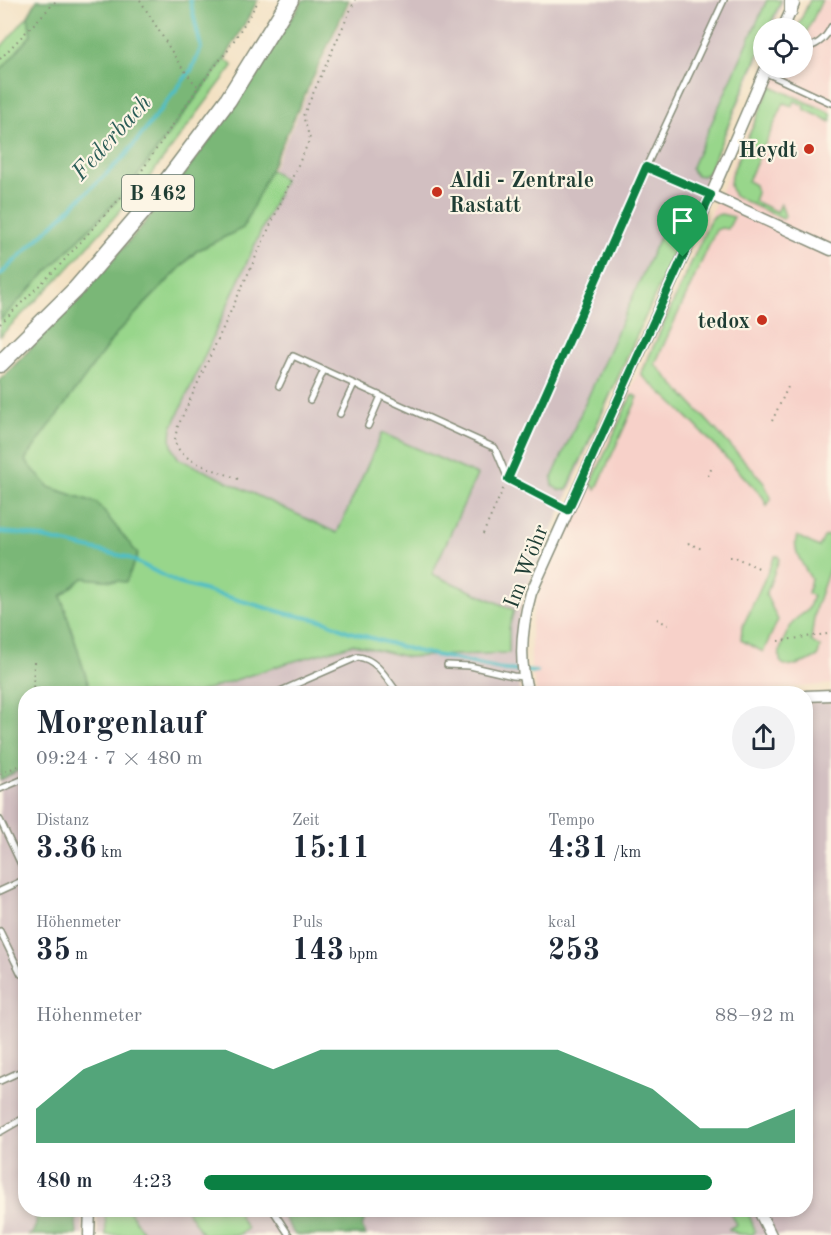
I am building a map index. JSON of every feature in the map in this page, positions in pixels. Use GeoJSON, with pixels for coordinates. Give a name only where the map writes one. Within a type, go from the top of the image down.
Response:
{"type":"FeatureCollection","features":[{"type":"Feature","properties":{"kind":"main road","name":"B 462"},"geometry":{"type":"LineString","coordinates":[[0,364],[76,288],[155,197],[228,100],[290,0]]}},
{"type":"Feature","properties":{"kind":"street","name":"Im Wöhr"},"geometry":{"type":"LineString","coordinates":[[526,686],[522,640],[525,613],[531,593],[762,78]]}},
{"type":"Feature","properties":{"kind":"street"},"geometry":{"type":"LineString","coordinates":[[711,195],[830,249]]}},
{"type":"Feature","properties":{"kind":"street"},"geometry":{"type":"LineString","coordinates":[[813,696],[831,695]]}},
{"type":"Feature","properties":{"kind":"street"},"geometry":{"type":"LineString","coordinates":[[89,1235],[90,1217]]}},
{"type":"Feature","properties":{"kind":"street"},"geometry":{"type":"LineString","coordinates":[[762,1217],[769,1234]]}},
{"type":"Feature","properties":{"kind":"lane"},"geometry":{"type":"LineString","coordinates":[[508,479],[646,167],[724,0]]}},
{"type":"Feature","properties":{"kind":"lane"},"geometry":{"type":"LineString","coordinates":[[813,47],[823,39],[831,27]]}},
{"type":"Feature","properties":{"kind":"lane"},"geometry":{"type":"LineString","coordinates":[[781,78],[831,103]]}},
{"type":"Feature","properties":{"kind":"lane"},"geometry":{"type":"LineString","coordinates":[[646,167],[711,195]]}},
{"type":"Feature","properties":{"kind":"lane"},"geometry":{"type":"LineString","coordinates":[[279,386],[293,356],[495,448],[508,479],[568,510]]}},
{"type":"Feature","properties":{"kind":"lane"},"geometry":{"type":"LineString","coordinates":[[310,400],[324,370]]}},
{"type":"Feature","properties":{"kind":"lane"},"geometry":{"type":"LineString","coordinates":[[340,414],[354,384]]}},
{"type":"Feature","properties":{"kind":"lane"},"geometry":{"type":"LineString","coordinates":[[368,426],[381,396]]}},
{"type":"Feature","properties":{"kind":"lane"},"geometry":{"type":"LineString","coordinates":[[292,686],[358,657],[367,657],[374,662],[393,686]]}},
{"type":"Feature","properties":{"kind":"lane"},"geometry":{"type":"LineString","coordinates":[[447,665],[470,666],[524,677]]}},
{"type":"Feature","properties":{"kind":"lane"},"geometry":{"type":"LineString","coordinates":[[0,789],[18,781]]}},
{"type":"Feature","properties":{"kind":"lane"},"geometry":{"type":"LineString","coordinates":[[0,820],[18,859]]}},
{"type":"Feature","properties":{"kind":"lane"},"geometry":{"type":"LineString","coordinates":[[0,891],[18,881]]}},
{"type":"Feature","properties":{"kind":"lane"},"geometry":{"type":"LineString","coordinates":[[0,931],[18,968]]}},
{"type":"Feature","properties":{"kind":"lane"},"geometry":{"type":"LineString","coordinates":[[0,1081],[18,1073]]}},
{"type":"Feature","properties":{"kind":"lane"},"geometry":{"type":"LineString","coordinates":[[0,1132],[18,1122]]}},
{"type":"Feature","properties":{"kind":"lane"},"geometry":{"type":"LineString","coordinates":[[277,1217],[289,1235]]}},
{"type":"Feature","properties":{"kind":"path"},"geometry":{"type":"LineString","coordinates":[[0,59],[57,0]]}},
{"type":"Feature","properties":{"kind":"path"},"geometry":{"type":"LineString","coordinates":[[140,0],[180,65],[198,86]]}},
{"type":"Feature","properties":{"kind":"path"},"geometry":{"type":"LineString","coordinates":[[0,324],[59,266],[132,184],[198,86],[228,50],[259,0]]}},
{"type":"Feature","properties":{"kind":"path"},"geometry":{"type":"LineString","coordinates":[[238,479],[187,458],[179,451],[175,439],[178,426],[310,139],[303,116],[355,0]]}},
{"type":"Feature","properties":{"kind":"path"},"geometry":{"type":"LineString","coordinates":[[772,421],[788,387]]}},
{"type":"Feature","properties":{"kind":"path"},"geometry":{"type":"LineString","coordinates":[[708,476],[713,465]]}},
{"type":"Feature","properties":{"kind":"path"},"geometry":{"type":"LineString","coordinates":[[483,534],[508,479]]}},
{"type":"Feature","properties":{"kind":"path"},"geometry":{"type":"LineString","coordinates":[[688,543],[702,549]]}},
{"type":"Feature","properties":{"kind":"path"},"geometry":{"type":"LineString","coordinates":[[729,557],[734,557],[760,569]]}},
{"type":"Feature","properties":{"kind":"path"},"geometry":{"type":"LineString","coordinates":[[657,619],[668,625]]}},
{"type":"Feature","properties":{"kind":"path"},"geometry":{"type":"LineString","coordinates":[[778,641],[827,634]]}},
{"type":"Feature","properties":{"kind":"path"},"geometry":{"type":"LineString","coordinates":[[33,662],[33,686]]}},
{"type":"Feature","properties":{"kind":"path"},"geometry":{"type":"LineString","coordinates":[[0,774],[18,766]]}},
{"type":"Feature","properties":{"kind":"shaded area"},"geometry":{"type":"Polygon","coordinates":[[[351,0],[784,0],[776,18],[753,18],[753,72],[522,599],[515,650],[519,686],[18,686],[18,1217],[83,1217],[84,1235],[0,1235],[0,640],[199,328],[351,0]]]}},
{"type":"Feature","properties":{"kind":"shaded area"},"geometry":{"type":"Polygon","coordinates":[[[808,0],[831,0],[831,684],[809,686],[535,686],[531,668],[531,627],[535,603],[772,78],[813,78],[813,18],[800,18],[808,0]]]}},
{"type":"Feature","properties":{"kind":"shaded area"},"geometry":{"type":"Polygon","coordinates":[[[813,703],[831,703],[831,1235],[98,1235],[97,1217],[813,1217],[813,703]]]}},
{"type":"Feature","properties":{"kind":"green space"},"geometry":{"type":"Polygon","coordinates":[[[37,0],[258,0],[225,59],[125,192],[0,320],[0,71],[31,35],[28,16],[37,0]]]}},
{"type":"Feature","properties":{"kind":"green space"},"geometry":{"type":"Polygon","coordinates":[[[303,0],[349,0],[243,228],[196,251],[116,334],[25,460],[49,487],[97,503],[138,554],[126,582],[83,578],[61,596],[89,686],[18,686],[18,771],[0,780],[0,380],[99,275],[176,185],[269,53],[303,0]]]}},
{"type":"Feature","properties":{"kind":"green space"},"geometry":{"type":"Polygon","coordinates":[[[767,0],[781,0],[773,18],[759,18],[767,0]]]}},
{"type":"Feature","properties":{"kind":"green space"},"geometry":{"type":"Polygon","coordinates":[[[810,0],[822,0],[813,19],[802,18],[810,0]]]}},
{"type":"Feature","properties":{"kind":"green space"},"geometry":{"type":"Polygon","coordinates":[[[28,16],[31,35],[0,71],[0,48],[28,16]]]}},
{"type":"Feature","properties":{"kind":"green space"},"geometry":{"type":"Polygon","coordinates":[[[753,31],[753,67],[708,173],[703,176],[696,175],[691,169],[753,31]]]}},
{"type":"Feature","properties":{"kind":"green space"},"geometry":{"type":"Polygon","coordinates":[[[225,59],[233,66],[145,183],[63,274],[0,336],[0,320],[125,192],[225,59]]]}},
{"type":"Feature","properties":{"kind":"green space"},"geometry":{"type":"Polygon","coordinates":[[[771,86],[831,113],[831,122],[804,109],[805,106],[795,101],[792,106],[784,103],[748,181],[755,185],[757,193],[754,201],[777,212],[781,204],[785,216],[783,219],[734,196],[730,186],[731,175],[771,86]]]}},
{"type":"Feature","properties":{"kind":"green space"},"geometry":{"type":"Polygon","coordinates":[[[270,169],[284,180],[172,428],[171,441],[179,459],[337,533],[382,433],[477,475],[432,574],[514,610],[509,628],[509,653],[407,657],[354,644],[217,686],[89,686],[61,596],[83,578],[126,582],[97,503],[49,487],[24,460],[116,334],[197,251],[243,228],[270,169]]]}},
{"type":"Feature","properties":{"kind":"green space"},"geometry":{"type":"Polygon","coordinates":[[[686,197],[693,200],[695,207],[567,490],[559,490],[553,486],[552,478],[674,204],[679,198],[686,197]]]}},
{"type":"Feature","properties":{"kind":"green space"},"geometry":{"type":"Polygon","coordinates":[[[721,214],[734,217],[728,229],[716,230],[655,364],[763,481],[771,498],[767,506],[763,497],[704,435],[642,376],[709,223],[714,216],[721,214]]]}},
{"type":"Feature","properties":{"kind":"green space"},"geometry":{"type":"Polygon","coordinates":[[[633,395],[638,397],[596,490],[591,484],[633,395]]]}},
{"type":"Feature","properties":{"kind":"green space"},"geometry":{"type":"Polygon","coordinates":[[[830,535],[831,564],[815,610],[811,641],[820,647],[818,656],[806,662],[785,665],[781,662],[780,650],[786,634],[798,617],[808,609],[813,596],[808,593],[811,579],[797,553],[797,536],[819,547],[824,537],[830,535]]]}},
{"type":"Feature","properties":{"kind":"green space"},"geometry":{"type":"Polygon","coordinates":[[[775,556],[779,559],[766,595],[778,620],[763,652],[741,640],[742,628],[775,556]]]}},
{"type":"Feature","properties":{"kind":"green space"},"geometry":{"type":"Polygon","coordinates":[[[36,1217],[77,1217],[77,1235],[28,1235],[32,1234],[36,1217]]]}},
{"type":"Feature","properties":{"kind":"green space"},"geometry":{"type":"Polygon","coordinates":[[[105,1217],[133,1217],[145,1235],[106,1235],[105,1217]]]}},
{"type":"Feature","properties":{"kind":"green space"},"geometry":{"type":"Polygon","coordinates":[[[191,1217],[240,1217],[247,1229],[238,1235],[203,1235],[191,1217]]]}},
{"type":"Feature","properties":{"kind":"green space"},"geometry":{"type":"Polygon","coordinates":[[[283,1217],[365,1217],[362,1228],[366,1235],[295,1235],[283,1217]]]}},
{"type":"Feature","properties":{"kind":"green space"},"geometry":{"type":"Polygon","coordinates":[[[733,1217],[750,1217],[755,1231],[752,1235],[738,1234],[729,1229],[737,1224],[733,1217]]]}},
{"type":"Feature","properties":{"kind":"waterway","name":"Federbach"},"geometry":{"type":"LineString","coordinates":[[0,275],[125,156],[192,69],[201,48],[190,0]]}},
{"type":"Feature","properties":{"kind":"waterway"},"geometry":{"type":"LineString","coordinates":[[0,532],[25,534],[127,557],[178,583],[288,614],[325,621],[347,631],[416,651],[506,670],[537,672]]}},
{"type":"Feature","properties":{"kind":"place","name":"Heydt"},"geometry":{"type":"Point","coordinates":[809,149]}},
{"type":"Feature","properties":{"kind":"place","name":"Aldi - Zentrale Rastatt"},"geometry":{"type":"Point","coordinates":[437,192]}},
{"type":"Feature","properties":{"kind":"place","name":"tedox"},"geometry":{"type":"Point","coordinates":[762,320]}},
{"type":"Feature","properties":{"kind":"route"},"geometry":{"type":"LineString","coordinates":[[646,167],[711,195],[683,257],[568,510],[508,479],[646,167]]}}]}
